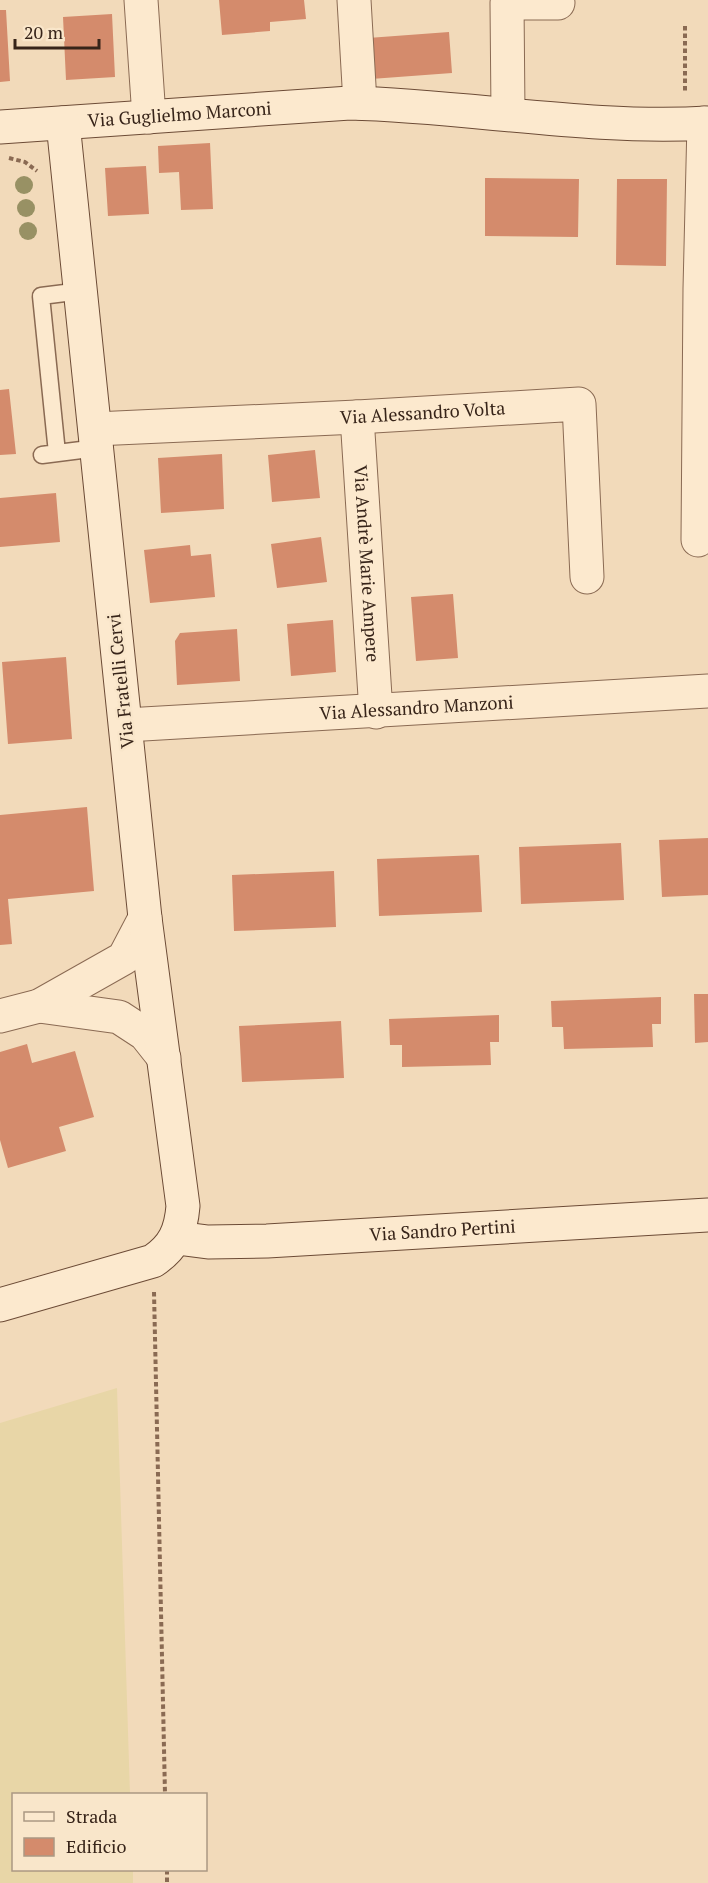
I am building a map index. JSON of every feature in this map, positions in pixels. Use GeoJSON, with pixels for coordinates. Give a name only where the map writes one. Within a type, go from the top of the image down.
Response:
{"type":"FeatureCollection","features":[{"type":"Feature","properties":{"kind":"street"},"geometry":{"type":"LineString","coordinates":[[141,0],[149,117]]}},
{"type":"Feature","properties":{"kind":"street"},"geometry":{"type":"LineString","coordinates":[[354,0],[360,103]]}},
{"type":"Feature","properties":{"kind":"street"},"geometry":{"type":"LineString","coordinates":[[508,113],[507,3],[558,3]]}},
{"type":"Feature","properties":{"kind":"street","name":"Via Guglielmo Marconi"},"geometry":{"type":"LineString","coordinates":[[0,128],[360,103],[641,124],[699,123]]}},
{"type":"Feature","properties":{"kind":"street","name":"Via Fratelli Cervi"},"geometry":{"type":"LineString","coordinates":[[63,123],[145,918],[183,1206],[182,1222],[177,1238]]}},
{"type":"Feature","properties":{"kind":"street"},"geometry":{"type":"LineString","coordinates":[[698,540],[704,289],[699,123]]}},
{"type":"Feature","properties":{"kind":"street","name":"Via Alessandro Volta"},"geometry":{"type":"LineString","coordinates":[[96,439],[357,417],[579,404],[587,577]]}},
{"type":"Feature","properties":{"kind":"street","name":"Via Andrè Marie Ampere"},"geometry":{"type":"LineString","coordinates":[[357,417],[376,712]]}},
{"type":"Feature","properties":{"kind":"street","name":"Via Alessandro Manzoni"},"geometry":{"type":"LineString","coordinates":[[126,725],[708,691]]}},
{"type":"Feature","properties":{"kind":"street"},"geometry":{"type":"LineString","coordinates":[[0,1016],[39,1006],[124,958],[145,918]]}},
{"type":"Feature","properties":{"kind":"street"},"geometry":{"type":"LineString","coordinates":[[39,1006],[119,1017],[145,1034],[164,1058]]}},
{"type":"Feature","properties":{"kind":"street","name":"Via Sandro Pertini"},"geometry":{"type":"LineString","coordinates":[[177,1238],[208,1242],[267,1241],[708,1215]]}},
{"type":"Feature","properties":{"kind":"street"},"geometry":{"type":"LineString","coordinates":[[0,1305],[153,1261],[163,1254],[177,1238]]}},
{"type":"Feature","properties":{"kind":"lane"},"geometry":{"type":"LineString","coordinates":[[81,291],[42,296],[50,454],[96,439]]}},
{"type":"Feature","properties":{"kind":"path"},"geometry":{"type":"LineString","coordinates":[[685,26],[699,123]]}},
{"type":"Feature","properties":{"kind":"path"},"geometry":{"type":"LineString","coordinates":[[153,1261],[165,1793]]}},
{"type":"Feature","properties":{"kind":"shaded area"},"geometry":{"type":"Polygon","coordinates":[[[117,1388],[130,1793],[12,1793],[12,1871],[133,1871],[133,1883],[0,1883],[0,1423],[117,1388]]]}},
{"type":"Feature","properties":{"kind":"building"},"geometry":{"type":"Polygon","coordinates":[[[219,0],[304,0],[306,19],[270,22],[270,31],[222,35],[219,0]]]}},
{"type":"Feature","properties":{"kind":"building"},"geometry":{"type":"Polygon","coordinates":[[[0,10],[6,10],[10,81],[0,82],[0,10]]]}},
{"type":"Feature","properties":{"kind":"building"},"geometry":{"type":"Polygon","coordinates":[[[112,14],[115,77],[66,80],[63,17],[112,14]]]}},
{"type":"Feature","properties":{"kind":"building"},"geometry":{"type":"Polygon","coordinates":[[[449,32],[452,73],[371,79],[368,38],[449,32]]]}},
{"type":"Feature","properties":{"kind":"building"},"geometry":{"type":"Polygon","coordinates":[[[210,143],[213,209],[181,210],[179,172],[159,173],[158,146],[210,143]]]}},
{"type":"Feature","properties":{"kind":"building"},"geometry":{"type":"Polygon","coordinates":[[[146,166],[149,214],[108,216],[105,168],[146,166]]]}},
{"type":"Feature","properties":{"kind":"building"},"geometry":{"type":"Polygon","coordinates":[[[485,178],[579,179],[578,237],[485,236],[485,178]]]}},
{"type":"Feature","properties":{"kind":"building"},"geometry":{"type":"Polygon","coordinates":[[[617,179],[667,179],[666,266],[616,265],[617,179]]]}},
{"type":"Feature","properties":{"kind":"building"},"geometry":{"type":"Polygon","coordinates":[[[9,389],[16,454],[0,455],[0,390],[9,389]]]}},
{"type":"Feature","properties":{"kind":"building"},"geometry":{"type":"Polygon","coordinates":[[[315,450],[320,498],[272,502],[268,455],[315,450]]]}},
{"type":"Feature","properties":{"kind":"building"},"geometry":{"type":"Polygon","coordinates":[[[222,454],[224,509],[161,513],[158,458],[222,454]]]}},
{"type":"Feature","properties":{"kind":"building"},"geometry":{"type":"Polygon","coordinates":[[[56,493],[60,542],[0,547],[0,498],[56,493]]]}},
{"type":"Feature","properties":{"kind":"building"},"geometry":{"type":"Polygon","coordinates":[[[321,537],[327,582],[277,588],[271,544],[321,537]]]}},
{"type":"Feature","properties":{"kind":"building"},"geometry":{"type":"Polygon","coordinates":[[[190,545],[191,556],[211,554],[215,597],[150,603],[144,550],[190,545]]]}},
{"type":"Feature","properties":{"kind":"building"},"geometry":{"type":"Polygon","coordinates":[[[453,594],[458,658],[416,661],[411,597],[453,594]]]}},
{"type":"Feature","properties":{"kind":"building"},"geometry":{"type":"Polygon","coordinates":[[[333,620],[336,672],[291,676],[287,624],[333,620]]]}},
{"type":"Feature","properties":{"kind":"building"},"geometry":{"type":"Polygon","coordinates":[[[237,629],[240,681],[177,685],[175,641],[180,633],[237,629]]]}},
{"type":"Feature","properties":{"kind":"building"},"geometry":{"type":"Polygon","coordinates":[[[66,657],[72,739],[8,744],[2,662],[66,657]]]}},
{"type":"Feature","properties":{"kind":"building"},"geometry":{"type":"Polygon","coordinates":[[[87,807],[94,891],[8,899],[12,944],[0,945],[0,815],[87,807]]]}},
{"type":"Feature","properties":{"kind":"building"},"geometry":{"type":"Polygon","coordinates":[[[708,838],[708,895],[662,897],[659,840],[708,838]]]}},
{"type":"Feature","properties":{"kind":"building"},"geometry":{"type":"Polygon","coordinates":[[[621,843],[624,900],[521,904],[519,847],[621,843]]]}},
{"type":"Feature","properties":{"kind":"building"},"geometry":{"type":"Polygon","coordinates":[[[479,855],[482,912],[379,916],[377,859],[479,855]]]}},
{"type":"Feature","properties":{"kind":"building"},"geometry":{"type":"Polygon","coordinates":[[[334,871],[336,927],[234,931],[232,875],[334,871]]]}},
{"type":"Feature","properties":{"kind":"building"},"geometry":{"type":"Polygon","coordinates":[[[694,994],[708,994],[708,1042],[695,1043],[694,994]]]}},
{"type":"Feature","properties":{"kind":"building"},"geometry":{"type":"Polygon","coordinates":[[[661,997],[661,1024],[652,1024],[653,1047],[564,1049],[563,1027],[552,1027],[551,1001],[661,997]]]}},
{"type":"Feature","properties":{"kind":"building"},"geometry":{"type":"Polygon","coordinates":[[[499,1015],[499,1042],[490,1042],[491,1065],[402,1067],[402,1045],[390,1045],[389,1019],[499,1015]]]}},
{"type":"Feature","properties":{"kind":"building"},"geometry":{"type":"Polygon","coordinates":[[[341,1021],[344,1078],[242,1082],[239,1026],[341,1021]]]}},
{"type":"Feature","properties":{"kind":"building"},"geometry":{"type":"Polygon","coordinates":[[[27,1044],[32,1063],[75,1051],[94,1117],[59,1127],[66,1151],[8,1168],[0,1140],[0,1052],[27,1044]]]}}]}
